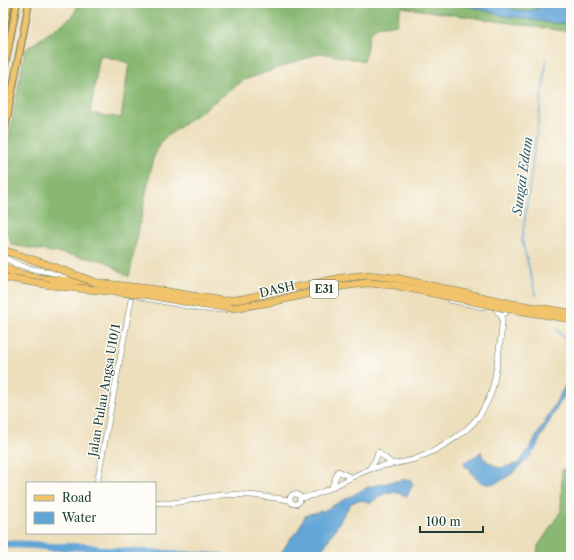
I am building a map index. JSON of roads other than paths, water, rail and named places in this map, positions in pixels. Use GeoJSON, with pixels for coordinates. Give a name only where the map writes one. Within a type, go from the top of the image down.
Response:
{"type":"FeatureCollection","features":[{"type":"Feature","properties":{"kind":"highway"},"geometry":{"type":"LineString","coordinates":[[3,74],[3,80]]}},
{"type":"Feature","properties":{"kind":"highway"},"geometry":{"type":"LineString","coordinates":[[3,250],[65,270],[97,283]]}},
{"type":"Feature","properties":{"kind":"highway","name":"DASH"},"geometry":{"type":"LineString","coordinates":[[3,267],[16,273],[29,276],[151,289],[223,301],[242,299],[341,278],[367,275],[396,278],[513,304],[571,313]]}},
{"type":"Feature","properties":{"kind":"highway","name":"DASH"},"geometry":{"type":"LineString","coordinates":[[5,279],[148,295],[204,305],[233,308],[271,302],[343,286],[367,283],[388,284],[571,320]]}},
{"type":"Feature","properties":{"kind":"main road"},"geometry":{"type":"LineString","coordinates":[[3,31],[9,3]]}},
{"type":"Feature","properties":{"kind":"main road"},"geometry":{"type":"LineString","coordinates":[[3,74],[16,3]]}},
{"type":"Feature","properties":{"kind":"main road"},"geometry":{"type":"LineString","coordinates":[[3,139],[29,3]]}},
{"type":"Feature","properties":{"kind":"street"},"geometry":{"type":"LineString","coordinates":[[3,256],[13,263],[22,266],[128,288],[134,286],[141,290],[207,302],[224,303],[243,301],[338,280],[366,276],[432,287],[498,303],[504,302],[507,304],[571,313]]}},
{"type":"Feature","properties":{"kind":"street"},"geometry":{"type":"LineString","coordinates":[[5,279],[31,279],[126,295],[131,300],[140,298],[202,309],[217,310],[245,310],[342,289],[377,286],[402,288],[465,304],[496,309],[502,314]]}},
{"type":"Feature","properties":{"kind":"street"},"geometry":{"type":"LineString","coordinates":[[126,295],[128,288]]}},
{"type":"Feature","properties":{"kind":"street"},"geometry":{"type":"LineString","coordinates":[[140,298],[141,290]]}},
{"type":"Feature","properties":{"kind":"street","name":"Jalan Pulau Angsa U10/1"},"geometry":{"type":"LineString","coordinates":[[97,482],[131,300]]}},
{"type":"Feature","properties":{"kind":"street"},"geometry":{"type":"LineString","coordinates":[[496,309],[498,303]]}},
{"type":"Feature","properties":{"kind":"street"},"geometry":{"type":"LineString","coordinates":[[507,304],[508,311]]}},
{"type":"Feature","properties":{"kind":"street"},"geometry":{"type":"LineString","coordinates":[[502,314],[508,311],[571,320]]}},
{"type":"Feature","properties":{"kind":"street"},"geometry":{"type":"LineString","coordinates":[[156,502],[183,501],[221,495],[240,494],[290,500],[292,503],[296,504],[301,498],[308,497],[332,487],[369,469],[415,459],[430,452],[468,428],[478,417],[490,395],[494,382],[503,326],[502,314]]}},
{"type":"Feature","properties":{"kind":"street"},"geometry":{"type":"LineString","coordinates":[[369,469],[375,461],[378,452],[391,463]]}},
{"type":"Feature","properties":{"kind":"street"},"geometry":{"type":"LineString","coordinates":[[332,487],[338,471],[350,477]]}},
{"type":"Feature","properties":{"kind":"water"},"geometry":{"type":"Polygon","coordinates":[[[452,3],[500,3],[504,6],[523,12],[536,9],[550,3],[571,3],[571,23],[552,23],[500,15],[481,9],[452,3]]]}},
{"type":"Feature","properties":{"kind":"water"},"geometry":{"type":"Polygon","coordinates":[[[571,378],[571,384],[535,450],[518,469],[500,481],[491,484],[483,483],[475,478],[469,467],[465,467],[464,462],[476,456],[481,451],[483,458],[497,467],[501,468],[519,463],[571,378]]]}},
{"type":"Feature","properties":{"kind":"water"},"geometry":{"type":"Polygon","coordinates":[[[410,479],[413,484],[407,496],[391,492],[380,496],[371,503],[359,500],[351,503],[318,557],[291,557],[284,554],[282,557],[281,553],[298,530],[305,516],[323,511],[368,487],[410,479]]]}},
{"type":"Feature","properties":{"kind":"waterway","name":"Sungai Edam"},"geometry":{"type":"LineString","coordinates":[[536,296],[522,240],[547,57]]}},
{"type":"Feature","properties":{"kind":"waterway","name":"Sungai Edam"},"geometry":{"type":"LineString","coordinates":[[556,329],[571,346]]}},
{"type":"Feature","properties":{"kind":"waterway"},"geometry":{"type":"LineString","coordinates":[[3,544],[51,547],[85,547],[106,551],[222,557]]}}]}
